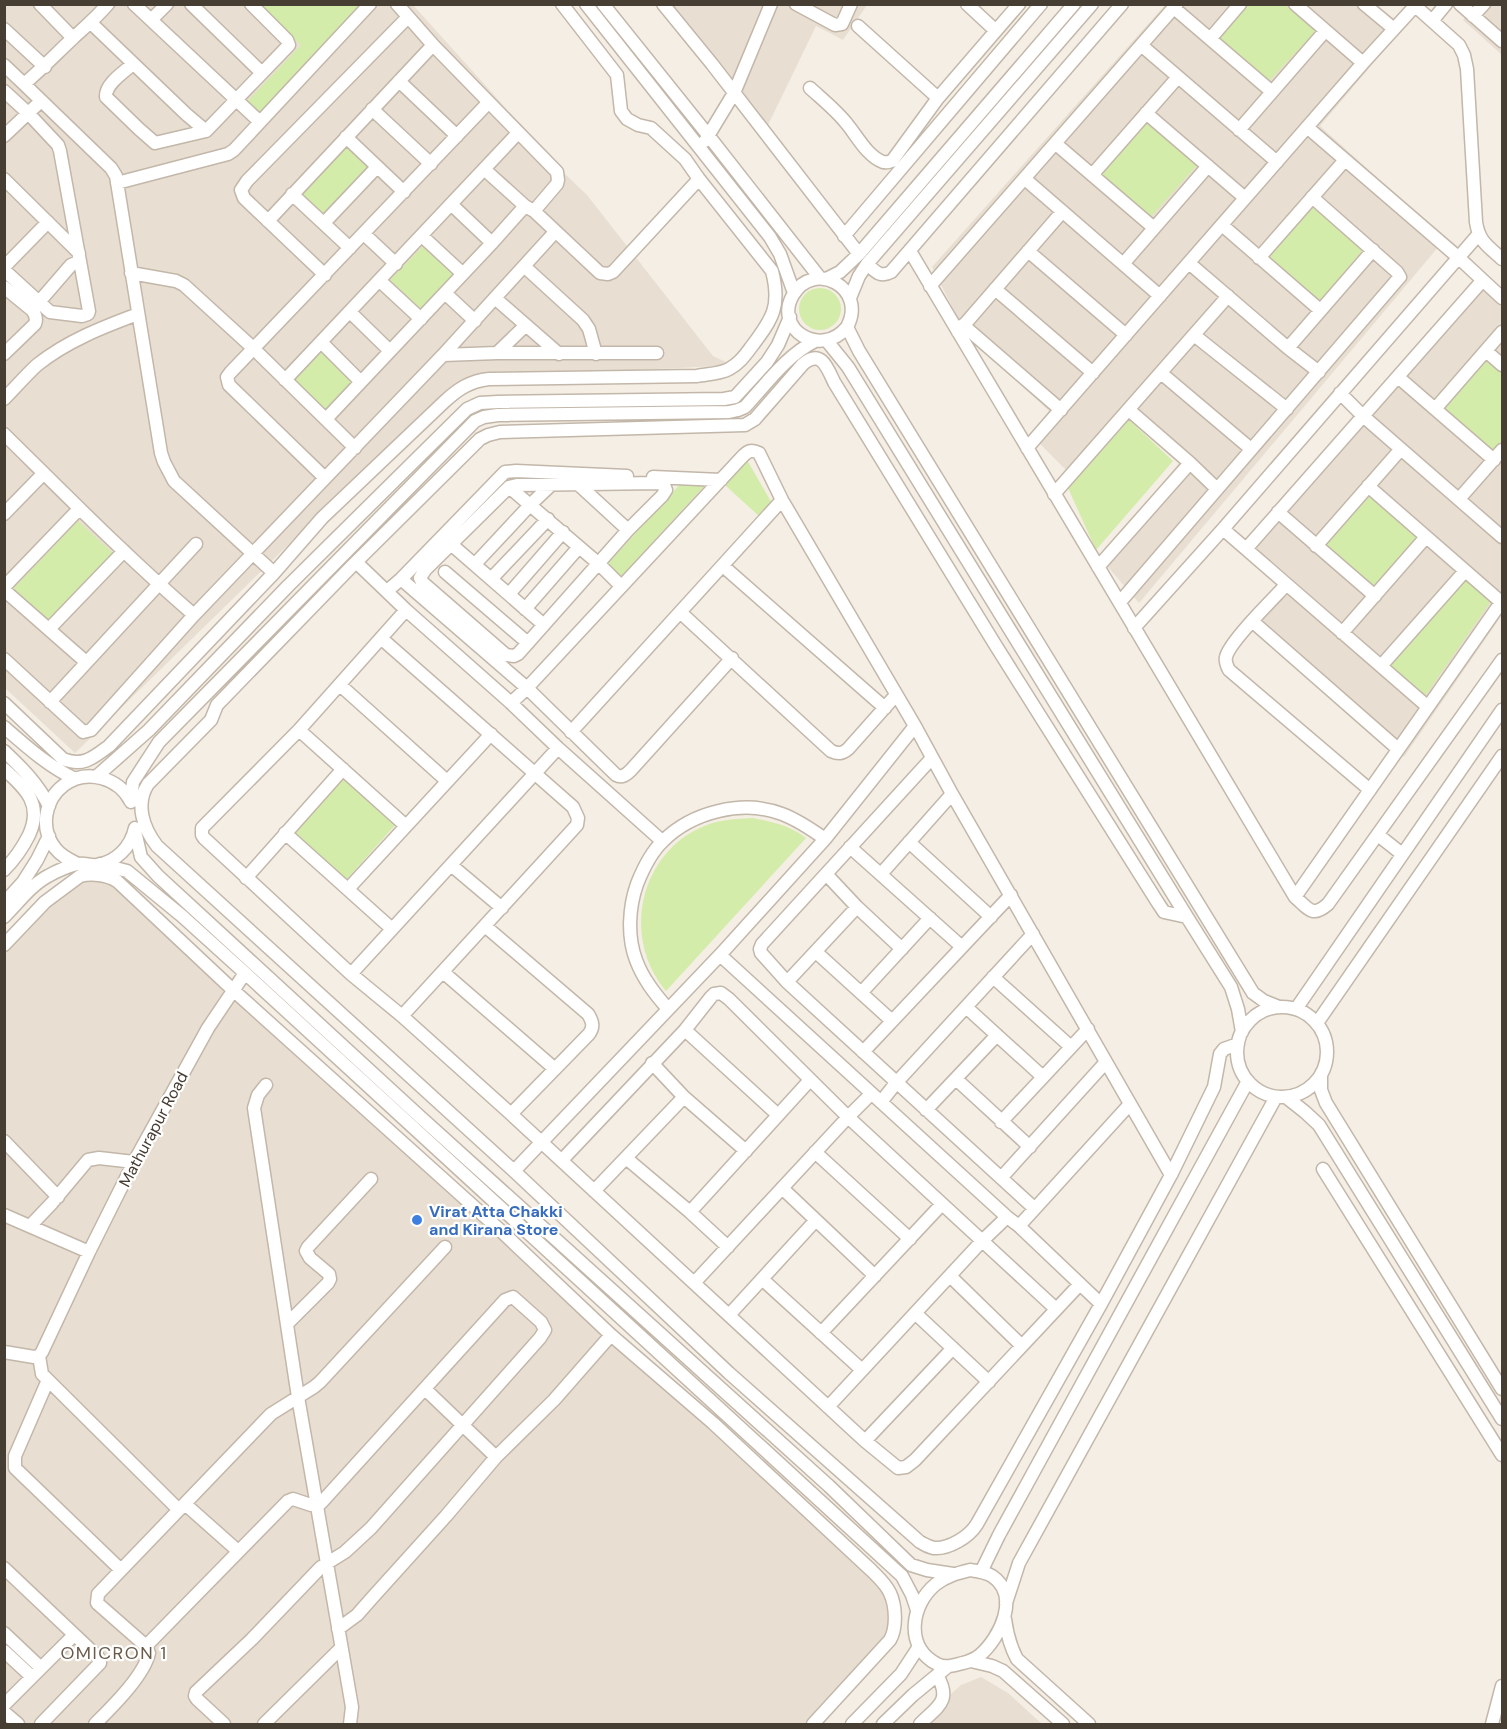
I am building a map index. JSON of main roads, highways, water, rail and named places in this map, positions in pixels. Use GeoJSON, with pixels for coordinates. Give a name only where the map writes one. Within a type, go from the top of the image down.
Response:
{"type":"FeatureCollection","features":[{"type":"Feature","properties":{"kind":"place","name":"Virat Atta Chakki and Kirana Store"},"geometry":{"type":"Point","coordinates":[417,1220]}},
{"type":"Feature","properties":{"kind":"district","name":"OMICRON 1"},"geometry":{"type":"Point","coordinates":[114,1653]}}]}
